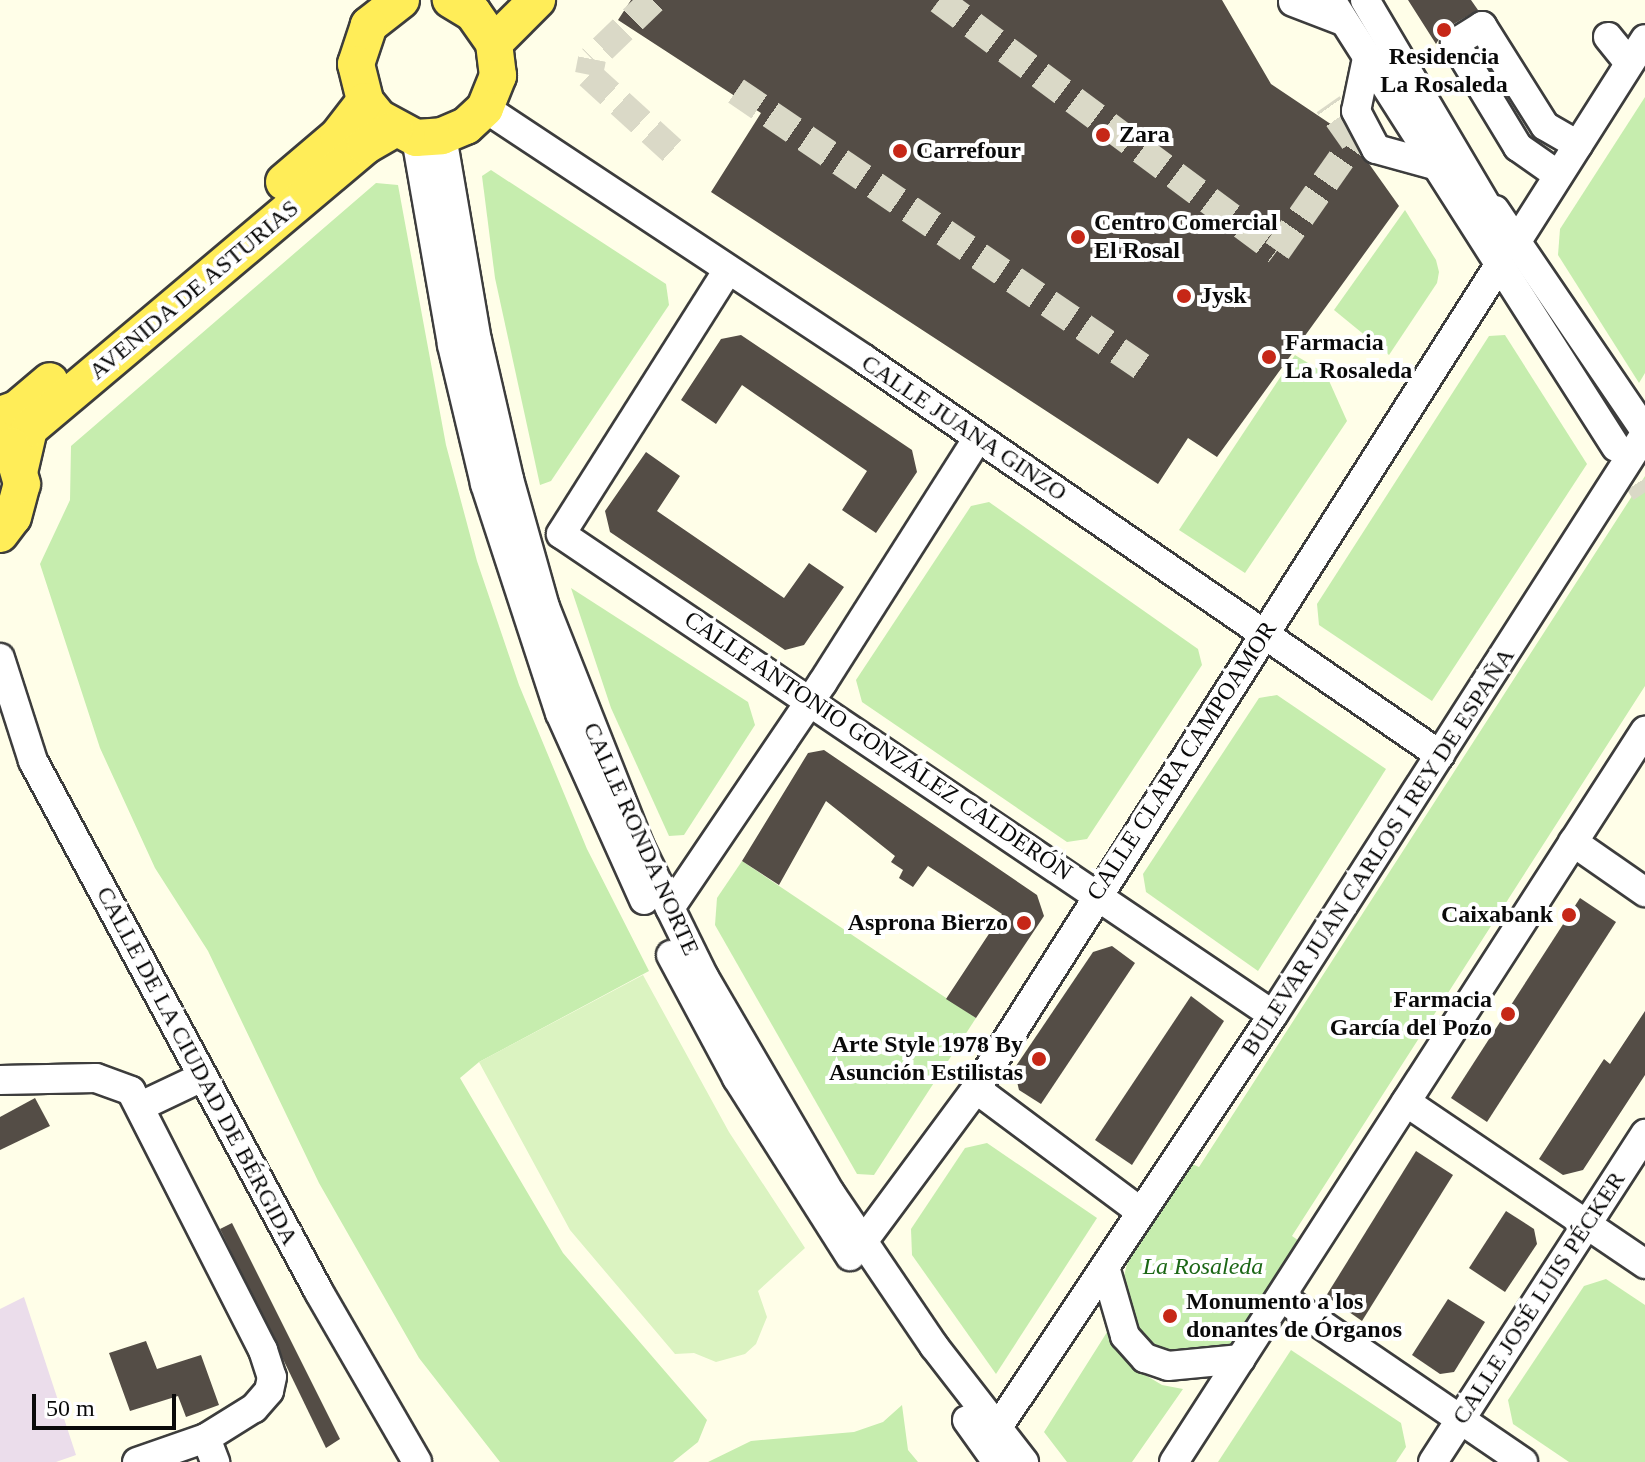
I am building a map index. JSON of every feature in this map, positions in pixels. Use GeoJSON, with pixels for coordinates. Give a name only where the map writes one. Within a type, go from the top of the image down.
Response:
{"type":"FeatureCollection","features":[{"type":"Feature","properties":{"kind":"main road"},"geometry":{"type":"LineString","coordinates":[[494,43],[537,0]]}},
{"type":"Feature","properties":{"kind":"main road"},"geometry":{"type":"LineString","coordinates":[[385,3],[360,44],[356,64],[365,101],[418,134]]}},
{"type":"Feature","properties":{"kind":"main road"},"geometry":{"type":"LineString","coordinates":[[474,4],[494,43],[498,76],[485,108]]}},
{"type":"Feature","properties":{"kind":"main road","name":"AVENIDA DE ASTURIAS"},"geometry":{"type":"LineString","coordinates":[[0,415],[17,409],[338,136],[365,101]]}},
{"type":"Feature","properties":{"kind":"main road","name":"AVENIDA DE ASTURIAS"},"geometry":{"type":"LineString","coordinates":[[0,534],[19,501],[20,468],[29,429],[352,157],[418,134],[466,126],[485,108]]}},
{"type":"Feature","properties":{"kind":"main road"},"geometry":{"type":"LineString","coordinates":[[0,432],[20,468]]}},
{"type":"Feature","properties":{"kind":"street"},"geometry":{"type":"LineString","coordinates":[[1365,0],[1467,192],[1633,436]]}},
{"type":"Feature","properties":{"kind":"street"},"geometry":{"type":"LineString","coordinates":[[1293,2],[1337,10],[1438,166],[1517,241],[1633,436]]}},
{"type":"Feature","properties":{"kind":"street"},"geometry":{"type":"LineString","coordinates":[[1558,175],[1518,147],[1455,43],[1482,26],[1545,126],[1578,145]]}},
{"type":"Feature","properties":{"kind":"street"},"geometry":{"type":"LineString","coordinates":[[1608,37],[1629,63]]}},
{"type":"Feature","properties":{"kind":"street"},"geometry":{"type":"LineString","coordinates":[[1517,241],[1645,39]]}},
{"type":"Feature","properties":{"kind":"street"},"geometry":{"type":"LineString","coordinates":[[1367,58],[1356,111],[1376,149],[1438,166]]}},
{"type":"Feature","properties":{"kind":"street","name":"CALLE JUANA GINZO"},"geometry":{"type":"LineString","coordinates":[[485,108],[1265,632],[1440,755]]}},
{"type":"Feature","properties":{"kind":"street","name":"CALLE RONDA NORTE"},"geometry":{"type":"LineString","coordinates":[[418,134],[477,340],[524,532],[581,706],[670,908],[754,1068],[862,1243],[994,1446]]}},
{"type":"Feature","properties":{"kind":"street","name":"CALLE RONDA NORTE"},"geometry":{"type":"LineString","coordinates":[[418,134],[452,345],[485,484],[584,772],[688,989],[814,1205],[994,1446],[1024,1462]]}},
{"type":"Feature","properties":{"kind":"street"},"geometry":{"type":"LineString","coordinates":[[1467,192],[1494,273],[1619,475]]}},
{"type":"Feature","properties":{"kind":"street"},"geometry":{"type":"LineString","coordinates":[[524,532],[561,534],[728,270]]}},
{"type":"Feature","properties":{"kind":"street","name":"CALLE CLARA CAMPOAMOR"},"geometry":{"type":"LineString","coordinates":[[862,1243],[976,1089],[1494,273]]}},
{"type":"Feature","properties":{"kind":"street","name":"BULEVAR JUAN CARLOS I REY DE ESPAÑA"},"geometry":{"type":"LineString","coordinates":[[994,1446],[1105,1267],[1273,1015],[1619,475],[1633,436]]}},
{"type":"Feature","properties":{"kind":"street"},"geometry":{"type":"LineString","coordinates":[[670,908],[810,700],[978,438]]}},
{"type":"Feature","properties":{"kind":"street","name":"CALLE ANTONIO GONZÁLEZ CALDERÓN"},"geometry":{"type":"LineString","coordinates":[[561,534],[1273,1015]]}},
{"type":"Feature","properties":{"kind":"street","name":"CALLE DE LA CIUDAD DE BÉRGIDA"},"geometry":{"type":"LineString","coordinates":[[0,658],[33,761],[202,1077],[417,1462]]}},
{"type":"Feature","properties":{"kind":"street"},"geometry":{"type":"LineString","coordinates":[[1174,1462],[1645,731]]}},
{"type":"Feature","properties":{"kind":"street"},"geometry":{"type":"LineString","coordinates":[[1573,842],[1645,892]]}},
{"type":"Feature","properties":{"kind":"street"},"geometry":{"type":"LineString","coordinates":[[141,1106],[202,1077]]}},
{"type":"Feature","properties":{"kind":"street"},"geometry":{"type":"LineString","coordinates":[[0,1080],[96,1078],[131,1091],[232,1282],[272,1377],[269,1391],[210,1450],[137,1462]]}},
{"type":"Feature","properties":{"kind":"street"},"geometry":{"type":"LineString","coordinates":[[976,1089],[1141,1212]]}},
{"type":"Feature","properties":{"kind":"street"},"geometry":{"type":"LineString","coordinates":[[1406,1102],[1645,1264]]}},
{"type":"Feature","properties":{"kind":"street","name":"CALLE JOSÉ LUIS PÉCKER"},"geometry":{"type":"LineString","coordinates":[[1433,1462],[1645,1134]]}},
{"type":"Feature","properties":{"kind":"street"},"geometry":{"type":"LineString","coordinates":[[1105,1267],[1125,1336],[1145,1358],[1168,1366],[1241,1359]]}},
{"type":"Feature","properties":{"kind":"street"},"geometry":{"type":"LineString","coordinates":[[1281,1297],[1523,1462]]}},
{"type":"Feature","properties":{"kind":"shaded area"},"geometry":{"type":"Polygon","coordinates":[[[24,1297],[76,1455],[56,1462],[0,1462],[0,1309],[24,1297]]]}},
{"type":"Feature","properties":{"kind":"green space"},"geometry":{"type":"Polygon","coordinates":[[[1645,97],[1645,373],[1639,383],[1558,255],[1560,229],[1645,97]]]}},
{"type":"Feature","properties":{"kind":"green space"},"geometry":{"type":"Polygon","coordinates":[[[491,170],[666,284],[669,305],[551,481],[540,485],[495,278],[482,176],[491,170]]]}},
{"type":"Feature","properties":{"kind":"green space"},"geometry":{"type":"Polygon","coordinates":[[[376,183],[398,185],[446,445],[477,561],[519,685],[587,849],[649,971],[479,1062],[460,1078],[563,1253],[707,1420],[698,1442],[673,1462],[500,1462],[419,1358],[319,1183],[208,951],[155,868],[100,748],[40,564],[70,500],[71,446],[376,183]]]}},
{"type":"Feature","properties":{"kind":"green space"},"geometry":{"type":"Polygon","coordinates":[[[1405,210],[1436,260],[1439,272],[1437,283],[1389,355],[1334,310],[1405,210]]]}},
{"type":"Feature","properties":{"kind":"green space"},"geometry":{"type":"Polygon","coordinates":[[[1505,335],[1587,464],[1432,701],[1319,625],[1317,604],[1489,336],[1505,335]]]}},
{"type":"Feature","properties":{"kind":"green space"},"geometry":{"type":"Polygon","coordinates":[[[1295,355],[1326,374],[1347,421],[1245,573],[1179,530],[1295,355]]]}},
{"type":"Feature","properties":{"kind":"green space","name":"La Rosaleda"},"geometry":{"type":"Polygon","coordinates":[[[1645,476],[1645,686],[1292,1236],[1302,1243],[1236,1341],[1227,1347],[1171,1353],[1148,1341],[1136,1328],[1121,1288],[1130,1252],[1188,1162],[1199,1167],[1645,476]]]}},
{"type":"Feature","properties":{"kind":"green space"},"geometry":{"type":"Polygon","coordinates":[[[989,502],[1198,649],[1202,665],[1087,839],[1067,842],[862,702],[856,680],[971,506],[989,502]]]}},
{"type":"Feature","properties":{"kind":"green space"},"geometry":{"type":"Polygon","coordinates":[[[571,588],[748,702],[755,725],[684,835],[669,836],[611,708],[571,588]]]}},
{"type":"Feature","properties":{"kind":"green space"},"geometry":{"type":"Polygon","coordinates":[[[1277,695],[1386,769],[1258,971],[1146,892],[1143,874],[1259,698],[1277,695]]]}},
{"type":"Feature","properties":{"kind":"green space"},"geometry":{"type":"Polygon","coordinates":[[[742,861],[976,1018],[874,1175],[857,1174],[715,925],[717,898],[742,861]]]}},
{"type":"Feature","properties":{"kind":"green space"},"geometry":{"type":"Polygon","coordinates":[[[643,975],[729,1132],[805,1248],[758,1291],[767,1317],[756,1344],[745,1354],[716,1362],[694,1353],[675,1354],[570,1230],[479,1062],[643,975]]]}},
{"type":"Feature","properties":{"kind":"green space"},"geometry":{"type":"Polygon","coordinates":[[[987,1143],[1097,1218],[996,1374],[912,1255],[911,1229],[965,1148],[987,1143]]]}},
{"type":"Feature","properties":{"kind":"green space"},"geometry":{"type":"Polygon","coordinates":[[[1606,1279],[1645,1305],[1645,1462],[1569,1462],[1513,1424],[1508,1400],[1584,1286],[1606,1279]]]}},
{"type":"Feature","properties":{"kind":"green space"},"geometry":{"type":"Polygon","coordinates":[[[1109,1329],[1123,1355],[1142,1373],[1162,1385],[1183,1389],[1132,1462],[1067,1462],[1044,1432],[1109,1329]]]}},
{"type":"Feature","properties":{"kind":"green space"},"geometry":{"type":"Polygon","coordinates":[[[1291,1350],[1401,1423],[1406,1447],[1396,1462],[1218,1462],[1291,1350]]]}},
{"type":"Feature","properties":{"kind":"green space"},"geometry":{"type":"Polygon","coordinates":[[[902,1405],[908,1450],[918,1462],[708,1462],[751,1441],[854,1432],[883,1422],[902,1405]]]}},
{"type":"Feature","properties":{"kind":"building","name":"Centro Comercial El Rosal"},"geometry":{"type":"Polygon","coordinates":[[[631,0],[1222,0],[1271,84],[1350,137],[1399,206],[1217,457],[1188,438],[1158,484],[711,192],[761,113],[618,20],[631,0]]]}},
{"type":"Feature","properties":{"kind":"building","name":"Residencia La Rosaleda"},"geometry":{"type":"Polygon","coordinates":[[[1408,0],[1471,0],[1478,10],[1445,29],[1436,44],[1408,0]]]}},
{"type":"Feature","properties":{"kind":"building"},"geometry":{"type":"Polygon","coordinates":[[[741,335],[912,450],[917,472],[876,533],[842,510],[867,471],[742,385],[716,424],[681,400],[721,339],[741,335]]]}},
{"type":"Feature","properties":{"kind":"building"},"geometry":{"type":"Polygon","coordinates":[[[646,452],[680,476],[657,511],[784,598],[809,563],[844,587],[804,645],[785,650],[610,532],[605,511],[646,452]]]}},
{"type":"Feature","properties":{"kind":"building"},"geometry":{"type":"Polygon","coordinates":[[[824,750],[1037,895],[1044,916],[976,1018],[946,999],[1002,914],[928,866],[913,887],[899,878],[903,870],[891,862],[895,856],[826,801],[779,885],[742,861],[808,753],[824,750]]]}},
{"type":"Feature","properties":{"kind":"building"},"geometry":{"type":"Polygon","coordinates":[[[1580,898],[1616,922],[1487,1122],[1451,1098],[1580,898]]]}},
{"type":"Feature","properties":{"kind":"building"},"geometry":{"type":"Polygon","coordinates":[[[1112,946],[1135,963],[1041,1104],[1019,1090],[1014,1069],[1093,952],[1112,946]]]}},
{"type":"Feature","properties":{"kind":"building"},"geometry":{"type":"Polygon","coordinates":[[[1191,996],[1224,1021],[1132,1165],[1095,1140],[1191,996]]]}},
{"type":"Feature","properties":{"kind":"building"},"geometry":{"type":"Polygon","coordinates":[[[1645,1011],[1645,1075],[1583,1170],[1563,1175],[1539,1159],[1604,1059],[1610,1064],[1645,1011]]]}},
{"type":"Feature","properties":{"kind":"building"},"geometry":{"type":"Polygon","coordinates":[[[35,1098],[50,1126],[0,1150],[0,1117],[35,1098]]]}},
{"type":"Feature","properties":{"kind":"building"},"geometry":{"type":"Polygon","coordinates":[[[1416,1151],[1453,1175],[1362,1321],[1326,1296],[1416,1151]]]}},
{"type":"Feature","properties":{"kind":"building"},"geometry":{"type":"Polygon","coordinates":[[[1506,1211],[1534,1229],[1537,1244],[1505,1292],[1469,1268],[1506,1211]]]}},
{"type":"Feature","properties":{"kind":"building"},"geometry":{"type":"Polygon","coordinates":[[[232,1223],[340,1439],[326,1448],[220,1229],[232,1223]]]}},
{"type":"Feature","properties":{"kind":"building"},"geometry":{"type":"Polygon","coordinates":[[[1448,1299],[1485,1322],[1454,1372],[1440,1374],[1412,1355],[1448,1299]]]}},
{"type":"Feature","properties":{"kind":"building"},"geometry":{"type":"Polygon","coordinates":[[[146,1341],[157,1369],[201,1355],[219,1405],[186,1417],[178,1396],[130,1411],[109,1353],[146,1341]]]}},
{"type":"Feature","properties":{"kind":"tunnel"},"geometry":{"type":"LineString","coordinates":[[653,0],[592,59],[589,75],[679,157]]}},
{"type":"Feature","properties":{"kind":"tunnel"},"geometry":{"type":"LineString","coordinates":[[939,0],[1277,251],[1354,141],[1328,104]]}},
{"type":"Feature","properties":{"kind":"tunnel"},"geometry":{"type":"LineString","coordinates":[[736,91],[1145,369]]}},
{"type":"Feature","properties":{"kind":"tunnel"},"geometry":{"type":"LineString","coordinates":[[1616,447],[1645,492]]}},
{"type":"Feature","properties":{"kind":"place","name":"Residencia La Rosaleda"},"geometry":{"type":"Point","coordinates":[1444,30]}},
{"type":"Feature","properties":{"kind":"place","name":"Zara"},"geometry":{"type":"Point","coordinates":[1103,135]}},
{"type":"Feature","properties":{"kind":"place","name":"Carrefour"},"geometry":{"type":"Point","coordinates":[900,151]}},
{"type":"Feature","properties":{"kind":"place","name":"Centro Comercial El Rosal"},"geometry":{"type":"Point","coordinates":[1078,237]}},
{"type":"Feature","properties":{"kind":"place","name":"Jysk"},"geometry":{"type":"Point","coordinates":[1184,296]}},
{"type":"Feature","properties":{"kind":"place","name":"Farmacia La Rosaleda"},"geometry":{"type":"Point","coordinates":[1269,357]}},
{"type":"Feature","properties":{"kind":"place","name":"Caixabank"},"geometry":{"type":"Point","coordinates":[1569,915]}},
{"type":"Feature","properties":{"kind":"place","name":"Asprona Bierzo"},"geometry":{"type":"Point","coordinates":[1024,923]}},
{"type":"Feature","properties":{"kind":"place","name":"Farmacia García del Pozo"},"geometry":{"type":"Point","coordinates":[1508,1014]}},
{"type":"Feature","properties":{"kind":"place","name":"Arte Style 1978 By Asunción Estilistas"},"geometry":{"type":"Point","coordinates":[1039,1059]}},
{"type":"Feature","properties":{"kind":"place","name":"Monumento a los donantes de Órganos"},"geometry":{"type":"Point","coordinates":[1170,1316]}}]}
